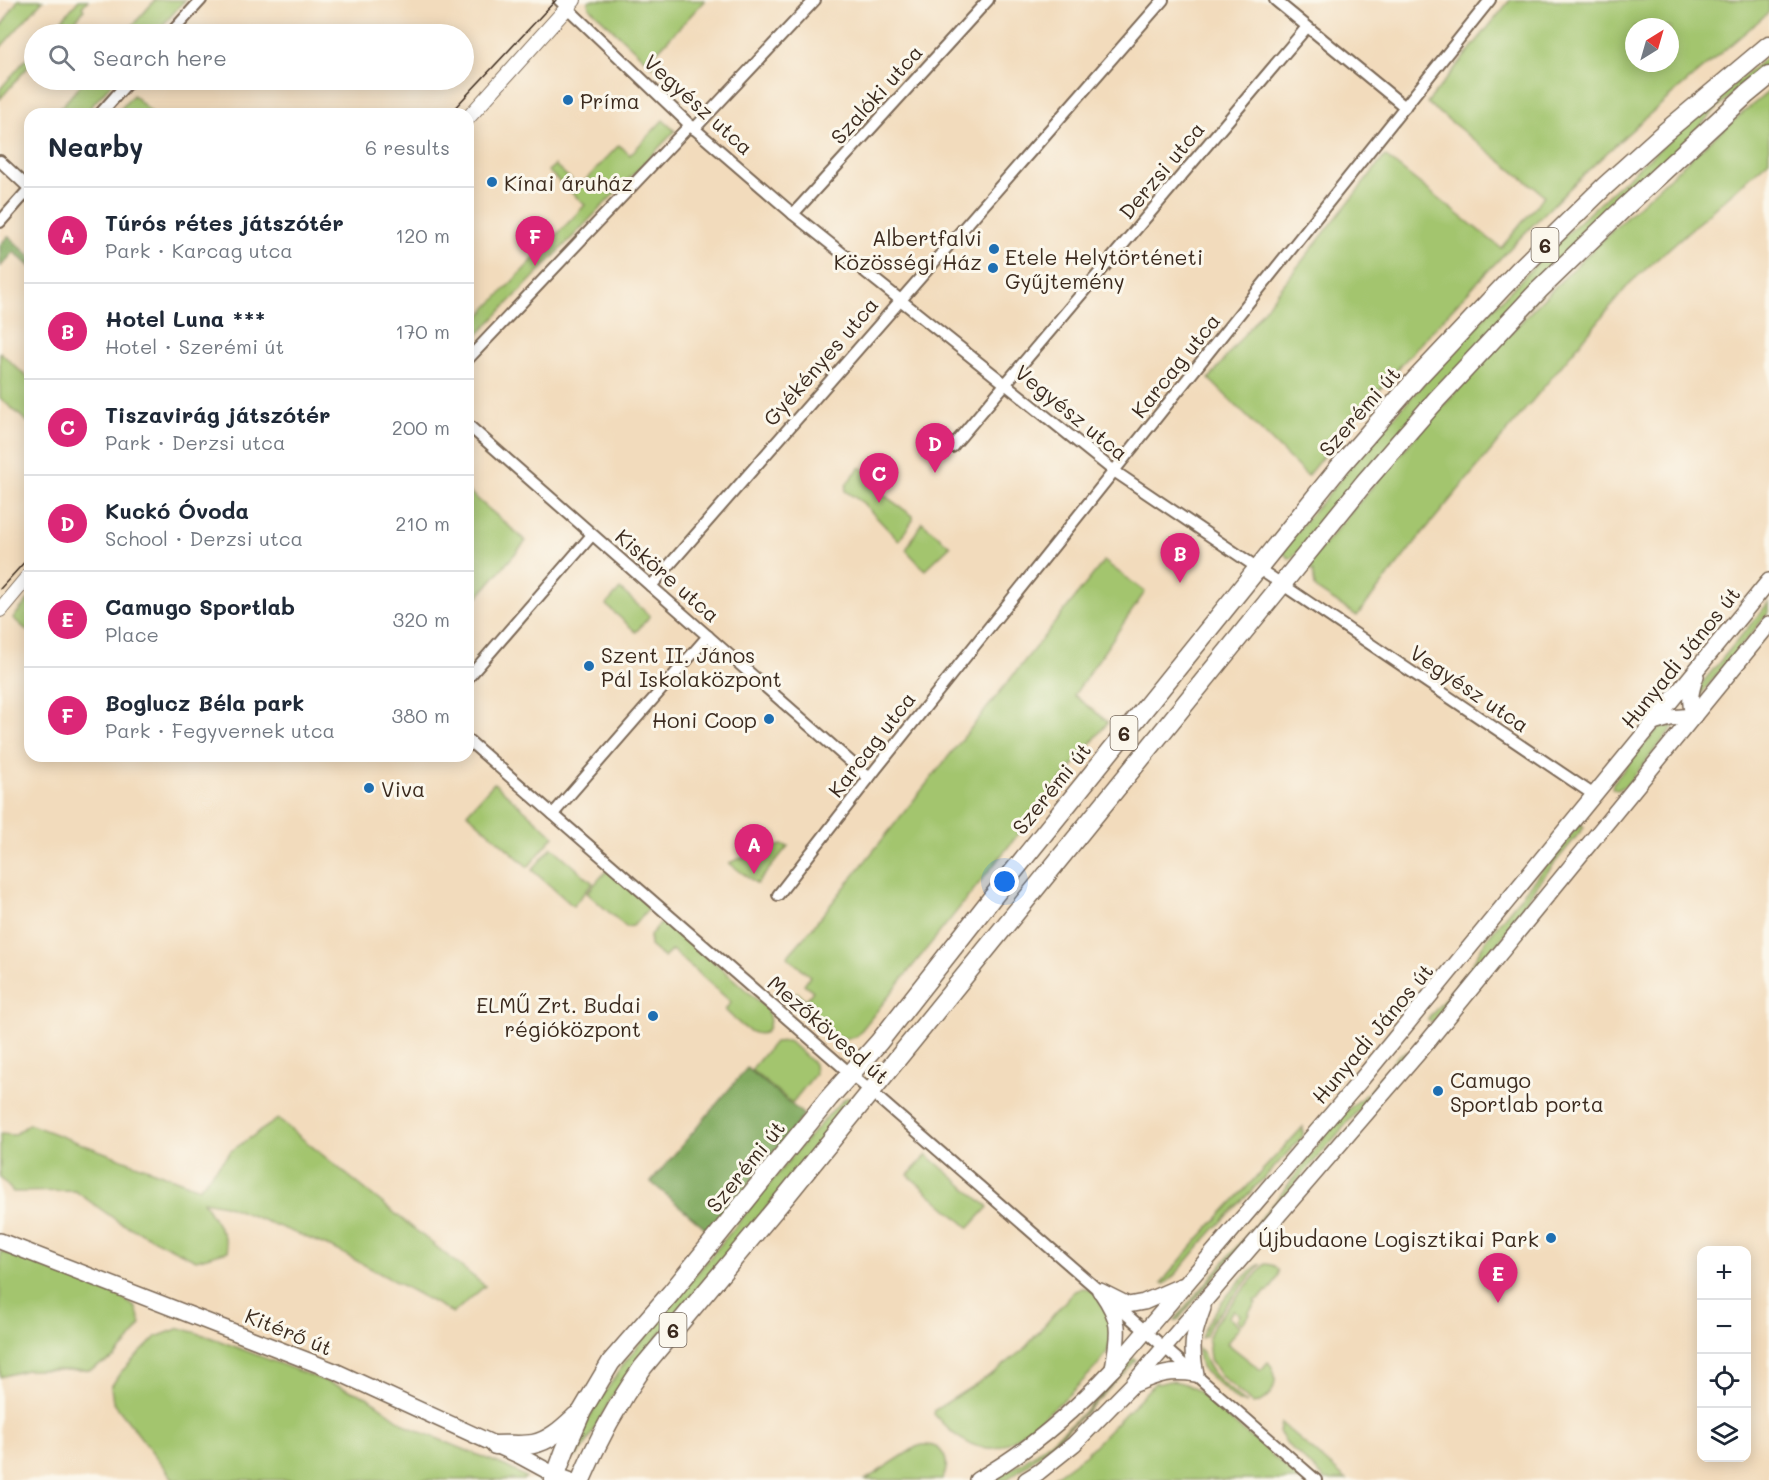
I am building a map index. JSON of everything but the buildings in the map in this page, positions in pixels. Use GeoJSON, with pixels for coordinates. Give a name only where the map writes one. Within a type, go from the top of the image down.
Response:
{"type":"FeatureCollection","features":[{"type":"Feature","properties":{"kind":"main road","name":"Szerémi út"},"geometry":{"type":"LineString","coordinates":[[560,1479],[582,1411],[611,1362],[879,1042],[1341,465],[1416,379],[1486,304],[1605,186],[1769,45]]}},
{"type":"Feature","properties":{"kind":"main road","name":"6"},"geometry":{"type":"LineString","coordinates":[[582,1480],[622,1396],[643,1367],[780,1203],[1364,483],[1500,330],[1625,207],[1769,76]]}},
{"type":"Feature","properties":{"kind":"main road","name":"Hunyadi János út"},"geometry":{"type":"LineString","coordinates":[[976,1480],[1046,1433],[1070,1413],[1113,1369],[1404,1028],[1769,581]]}},
{"type":"Feature","properties":{"kind":"main road"},"geometry":{"type":"LineString","coordinates":[[1026,1480],[1074,1444],[1132,1385],[1165,1347],[1425,1045],[1769,624]]}},
{"type":"Feature","properties":{"kind":"main road"},"geometry":{"type":"LineString","coordinates":[[1694,716],[1690,707],[1690,696],[1700,665]]}},
{"type":"Feature","properties":{"kind":"main road"},"geometry":{"type":"LineString","coordinates":[[1652,723],[1670,718],[1694,716]]}},
{"type":"Feature","properties":{"kind":"main road"},"geometry":{"type":"LineString","coordinates":[[1593,795],[1615,811]]}},
{"type":"Feature","properties":{"kind":"main road"},"geometry":{"type":"LineString","coordinates":[[1404,1028],[1425,1045]]}},
{"type":"Feature","properties":{"kind":"main road","name":"Kitérő út"},"geometry":{"type":"LineString","coordinates":[[0,1241],[337,1372],[520,1456],[560,1479]]}},
{"type":"Feature","properties":{"kind":"main road"},"geometry":{"type":"LineString","coordinates":[[1100,1291],[1128,1305],[1139,1304],[1187,1284]]}},
{"type":"Feature","properties":{"kind":"main road"},"geometry":{"type":"LineString","coordinates":[[1100,1291],[1112,1307],[1117,1319],[1118,1337],[1113,1369]]}},
{"type":"Feature","properties":{"kind":"main road"},"geometry":{"type":"LineString","coordinates":[[1132,1385],[1160,1373],[1180,1371],[1196,1374],[1192,1343],[1206,1299]]}},
{"type":"Feature","properties":{"kind":"main road"},"geometry":{"type":"LineString","coordinates":[[495,1445],[532,1444],[545,1440],[561,1430],[582,1411]]}},
{"type":"Feature","properties":{"kind":"street"},"geometry":{"type":"LineString","coordinates":[[179,24],[201,0]]}},
{"type":"Feature","properties":{"kind":"street"},"geometry":{"type":"LineString","coordinates":[[474,353],[815,0]]}},
{"type":"Feature","properties":{"kind":"street","name":"Szalóki utca"},"geometry":{"type":"LineString","coordinates":[[793,214],[988,0]]}},
{"type":"Feature","properties":{"kind":"street","name":"Gyékényes utca"},"geometry":{"type":"LineString","coordinates":[[651,586],[1163,0]]}},
{"type":"Feature","properties":{"kind":"street","name":"Karcag utca"},"geometry":{"type":"LineString","coordinates":[[778,895],[1490,0]]}},
{"type":"Feature","properties":{"kind":"street"},"geometry":{"type":"LineString","coordinates":[[1279,1],[1307,27],[1405,107]]}},
{"type":"Feature","properties":{"kind":"street"},"geometry":{"type":"LineString","coordinates":[[474,111],[567,3]]}},
{"type":"Feature","properties":{"kind":"street","name":"Vegyész utca"},"geometry":{"type":"LineString","coordinates":[[567,3],[692,127],[793,214],[1114,471],[1593,795]]}},
{"type":"Feature","properties":{"kind":"street","name":"Derzsi utca"},"geometry":{"type":"LineString","coordinates":[[952,447],[1307,27]]}},
{"type":"Feature","properties":{"kind":"street"},"geometry":{"type":"LineString","coordinates":[[105,108],[121,90]]}},
{"type":"Feature","properties":{"kind":"street"},"geometry":{"type":"LineString","coordinates":[[0,161],[24,183]]}},
{"type":"Feature","properties":{"kind":"street"},"geometry":{"type":"LineString","coordinates":[[0,222],[24,195]]}},
{"type":"Feature","properties":{"kind":"street","name":"Kisköre utca"},"geometry":{"type":"LineString","coordinates":[[474,430],[869,778]]}},
{"type":"Feature","properties":{"kind":"street"},"geometry":{"type":"LineString","coordinates":[[474,671],[592,535]]}},
{"type":"Feature","properties":{"kind":"street"},"geometry":{"type":"LineString","coordinates":[[0,610],[24,581]]}},
{"type":"Feature","properties":{"kind":"street"},"geometry":{"type":"LineString","coordinates":[[553,814],[708,636]]}},
{"type":"Feature","properties":{"kind":"street","name":"Mezőkövesd út"},"geometry":{"type":"LineString","coordinates":[[474,745],[1316,1480]]}},
{"type":"Feature","properties":{"kind":"green space"},"geometry":{"type":"Polygon","coordinates":[[[18,0],[43,0],[0,48],[0,28],[18,0]]]}},
{"type":"Feature","properties":{"kind":"green space"},"geometry":{"type":"Polygon","coordinates":[[[79,0],[88,0],[82,7],[84,10],[72,24],[58,24],[79,0]]]}},
{"type":"Feature","properties":{"kind":"green space"},"geometry":{"type":"Polygon","coordinates":[[[155,0],[185,0],[164,24],[134,24],[155,0]]]}},
{"type":"Feature","properties":{"kind":"green space"},"geometry":{"type":"Polygon","coordinates":[[[590,0],[705,0],[651,58],[662,59],[653,67],[589,7],[590,0]]]}},
{"type":"Feature","properties":{"kind":"green space"},"geometry":{"type":"Polygon","coordinates":[[[1510,0],[1769,0],[1769,12],[1621,139],[1504,254],[1403,363],[1307,476],[1209,379],[1385,156],[1501,248],[1544,195],[1427,103],[1510,0]]]}},
{"type":"Feature","properties":{"kind":"green space"},"geometry":{"type":"Polygon","coordinates":[[[1769,55],[1769,62],[1716,109],[1295,555],[1290,559],[1281,551],[1420,387],[1530,270],[1642,164],[1769,55]]]}},
{"type":"Feature","properties":{"kind":"green space"},"geometry":{"type":"Polygon","coordinates":[[[24,61],[24,71],[0,99],[0,89],[24,61]]]}},
{"type":"Feature","properties":{"kind":"green space"},"geometry":{"type":"Polygon","coordinates":[[[76,90],[106,90],[89,108],[60,108],[76,90]]]}},
{"type":"Feature","properties":{"kind":"green space"},"geometry":{"type":"Polygon","coordinates":[[[1769,91],[1769,160],[1630,283],[1421,535],[1357,616],[1319,591],[1315,587],[1313,571],[1307,569],[1310,562],[1416,436],[1585,256],[1706,144],[1769,91]]]}},
{"type":"Feature","properties":{"kind":"green space"},"geometry":{"type":"Polygon","coordinates":[[[133,95],[147,108],[122,108],[133,95]]]}},
{"type":"Feature","properties":{"kind":"green space"},"geometry":{"type":"Polygon","coordinates":[[[663,120],[675,131],[474,339],[474,322],[585,205],[548,171],[555,165],[579,187],[619,145],[630,155],[663,120]]]}},
{"type":"Feature","properties":{"kind":"green space"},"geometry":{"type":"Polygon","coordinates":[[[8,236],[24,251],[24,261],[14,252],[0,267],[0,245],[8,236]]]}},
{"type":"Feature","properties":{"kind":"green space"},"geometry":{"type":"Polygon","coordinates":[[[0,352],[24,374],[24,419],[0,398],[0,352]]]}},
{"type":"Feature","properties":{"kind":"green space"},"geometry":{"type":"Polygon","coordinates":[[[860,467],[879,481],[874,488],[913,516],[913,520],[899,541],[862,502],[845,491],[847,483],[860,467]]]}},
{"type":"Feature","properties":{"kind":"green space"},"geometry":{"type":"Polygon","coordinates":[[[474,496],[526,541],[474,601],[474,496]]]}},
{"type":"Feature","properties":{"kind":"green space"},"geometry":{"type":"Polygon","coordinates":[[[922,522],[950,546],[925,570],[906,550],[922,522]]]}},
{"type":"Feature","properties":{"kind":"green space"},"geometry":{"type":"Polygon","coordinates":[[[1104,561],[1145,592],[1074,695],[1108,722],[856,1037],[835,1036],[815,1022],[791,999],[797,992],[806,1000],[813,991],[804,984],[810,976],[787,957],[1104,561]]]}},
{"type":"Feature","properties":{"kind":"green space"},"geometry":{"type":"Polygon","coordinates":[[[620,589],[650,616],[636,632],[606,605],[620,589]]]}},
{"type":"Feature","properties":{"kind":"green space"},"geometry":{"type":"Polygon","coordinates":[[[1769,602],[1769,612],[1695,701],[1694,693],[1769,602]]]}},
{"type":"Feature","properties":{"kind":"green space"},"geometry":{"type":"Polygon","coordinates":[[[24,605],[24,628],[13,618],[24,605]]]}},
{"type":"Feature","properties":{"kind":"green space"},"geometry":{"type":"Polygon","coordinates":[[[1675,725],[1627,785],[1618,790],[1612,789],[1613,783],[1653,734],[1661,728],[1675,725]]]}},
{"type":"Feature","properties":{"kind":"green space"},"geometry":{"type":"Polygon","coordinates":[[[494,783],[554,836],[528,867],[467,813],[494,783]]]}},
{"type":"Feature","properties":{"kind":"green space"},"geometry":{"type":"Polygon","coordinates":[[[1580,823],[1584,827],[1536,886],[1501,939],[1433,1022],[1428,1021],[1468,971],[1488,937],[1580,823]]]}},
{"type":"Feature","properties":{"kind":"green space"},"geometry":{"type":"Polygon","coordinates":[[[782,845],[788,846],[757,884],[729,863],[753,853],[782,845]]]}},
{"type":"Feature","properties":{"kind":"green space"},"geometry":{"type":"Polygon","coordinates":[[[552,847],[593,883],[573,906],[532,870],[552,847]]]}},
{"type":"Feature","properties":{"kind":"green space"},"geometry":{"type":"Polygon","coordinates":[[[608,869],[646,903],[648,909],[633,926],[626,927],[587,893],[608,869]]]}},
{"type":"Feature","properties":{"kind":"green space"},"geometry":{"type":"Polygon","coordinates":[[[664,923],[670,923],[765,1007],[770,1020],[766,1032],[755,1033],[739,1023],[725,1010],[731,1002],[672,950],[664,958],[650,946],[650,935],[664,923]]]}},
{"type":"Feature","properties":{"kind":"green space"},"geometry":{"type":"Polygon","coordinates":[[[789,1041],[814,1064],[815,1074],[792,1103],[751,1070],[774,1042],[789,1041]]]}},
{"type":"Feature","properties":{"kind":"green space"},"geometry":{"type":"Polygon","coordinates":[[[1407,1051],[1178,1320],[1175,1320],[1279,1197],[1340,1116],[1368,1093],[1398,1056],[1407,1051]]]}},
{"type":"Feature","properties":{"kind":"green space"},"geometry":{"type":"Polygon","coordinates":[[[747,1068],[804,1115],[710,1232],[651,1182],[747,1068]]]}},
{"type":"Feature","properties":{"kind":"green space"},"geometry":{"type":"Polygon","coordinates":[[[846,1098],[851,1098],[851,1103],[625,1377],[584,1448],[572,1459],[586,1423],[625,1362],[799,1148],[846,1098]]]}},
{"type":"Feature","properties":{"kind":"green space"},"geometry":{"type":"Polygon","coordinates":[[[278,1119],[485,1286],[453,1313],[335,1249],[225,1205],[203,1201],[223,1234],[228,1251],[196,1260],[119,1222],[75,1191],[13,1192],[0,1177],[0,1134],[14,1135],[29,1124],[199,1188],[231,1151],[278,1119]]]}},
{"type":"Feature","properties":{"kind":"green space"},"geometry":{"type":"Polygon","coordinates":[[[1303,1127],[1303,1136],[1211,1233],[1177,1273],[1162,1284],[1200,1237],[1303,1127]]]}},
{"type":"Feature","properties":{"kind":"green space"},"geometry":{"type":"Polygon","coordinates":[[[927,1155],[988,1207],[969,1228],[908,1175],[927,1155]]]}},
{"type":"Feature","properties":{"kind":"green space"},"geometry":{"type":"Polygon","coordinates":[[[0,1251],[120,1296],[136,1308],[141,1324],[114,1358],[90,1370],[26,1370],[0,1377],[0,1251]]]}},
{"type":"Feature","properties":{"kind":"green space"},"geometry":{"type":"Polygon","coordinates":[[[1261,1264],[1211,1323],[1206,1336],[1201,1338],[1226,1297],[1245,1276],[1261,1264]]]}},
{"type":"Feature","properties":{"kind":"green space"},"geometry":{"type":"Polygon","coordinates":[[[1265,1264],[1272,1265],[1278,1271],[1274,1284],[1259,1300],[1254,1301],[1256,1303],[1242,1324],[1237,1320],[1240,1315],[1234,1310],[1228,1317],[1240,1326],[1227,1343],[1261,1370],[1268,1362],[1275,1375],[1274,1388],[1271,1393],[1260,1402],[1253,1404],[1220,1375],[1210,1359],[1208,1340],[1214,1324],[1265,1264]]]}},
{"type":"Feature","properties":{"kind":"green space"},"geometry":{"type":"Polygon","coordinates":[[[1085,1288],[1096,1295],[1111,1323],[1108,1350],[1090,1373],[1056,1406],[1021,1435],[996,1448],[986,1448],[969,1443],[947,1428],[934,1414],[935,1410],[995,1372],[1024,1349],[1075,1290],[1085,1288]]]}},
{"type":"Feature","properties":{"kind":"green space"},"geometry":{"type":"Polygon","coordinates":[[[180,1328],[207,1336],[367,1397],[409,1427],[505,1466],[526,1477],[523,1480],[174,1480],[113,1402],[111,1387],[120,1373],[156,1337],[180,1328]]]}},
{"type":"Feature","properties":{"kind":"green space"},"geometry":{"type":"Polygon","coordinates":[[[1197,1348],[1203,1352],[1214,1375],[1247,1404],[1237,1400],[1201,1368],[1197,1348]]]}},
{"type":"Feature","properties":{"kind":"green space"},"geometry":{"type":"Polygon","coordinates":[[[1133,1358],[1136,1360],[1090,1408],[1058,1438],[1006,1480],[994,1480],[1033,1455],[1069,1426],[1103,1393],[1133,1358]]]}},
{"type":"Feature","properties":{"kind":"green space"},"geometry":{"type":"Polygon","coordinates":[[[1169,1381],[1190,1386],[1196,1390],[1299,1480],[1050,1480],[1086,1454],[1156,1382],[1158,1384],[1169,1381]]]}},
{"type":"Feature","properties":{"kind":"green space"},"geometry":{"type":"Polygon","coordinates":[[[1281,1423],[1347,1480],[1326,1480],[1288,1445],[1279,1432],[1281,1423]]]}},
{"type":"Feature","properties":{"kind":"green space"},"geometry":{"type":"Polygon","coordinates":[[[922,1445],[936,1447],[944,1455],[946,1467],[942,1480],[865,1480],[916,1447],[922,1445]]]}},
{"type":"Feature","properties":{"kind":"tram line"},"geometry":{"type":"LineString","coordinates":[[474,87],[556,0]]}},
{"type":"Feature","properties":{"kind":"tram line"},"geometry":{"type":"LineString","coordinates":[[455,108],[472,90]]}},
{"type":"Feature","properties":{"kind":"tram line"},"geometry":{"type":"LineString","coordinates":[[0,589],[24,563]]}},
{"type":"Feature","properties":{"kind":"place","name":"Príma"},"geometry":{"type":"Point","coordinates":[568,100]}},
{"type":"Feature","properties":{"kind":"place","name":"Kínai áruház"},"geometry":{"type":"Point","coordinates":[492,182]}},
{"type":"Feature","properties":{"kind":"place","name":"Albertfalvi Közösségi Ház"},"geometry":{"type":"Point","coordinates":[994,249]}},
{"type":"Feature","properties":{"kind":"place","name":"Boglucz Béla park"},"geometry":{"type":"Point","coordinates":[535,266]}},
{"type":"Feature","properties":{"kind":"place","name":"Etele Helytörténeti Gyűjtemény"},"geometry":{"type":"Point","coordinates":[993,268]}},
{"type":"Feature","properties":{"kind":"place","name":"Kuckó Óvoda"},"geometry":{"type":"Point","coordinates":[935,473]}},
{"type":"Feature","properties":{"kind":"place","name":"Tiszavirág játszótér"},"geometry":{"type":"Point","coordinates":[879,503]}},
{"type":"Feature","properties":{"kind":"place","name":"Hotel Luna ***"},"geometry":{"type":"Point","coordinates":[1180,583]}},
{"type":"Feature","properties":{"kind":"place","name":"Szent II. János Pál Iskolaközpont"},"geometry":{"type":"Point","coordinates":[589,666]}},
{"type":"Feature","properties":{"kind":"place","name":"Honi Coop"},"geometry":{"type":"Point","coordinates":[769,719]}},
{"type":"Feature","properties":{"kind":"place","name":"Viva"},"geometry":{"type":"Point","coordinates":[369,788]}},
{"type":"Feature","properties":{"kind":"place","name":"Túrós rétes játszótér"},"geometry":{"type":"Point","coordinates":[754,874]}},
{"type":"Feature","properties":{"kind":"place","name":"ELMŰ Zrt. Budai régióközpont"},"geometry":{"type":"Point","coordinates":[653,1016]}},
{"type":"Feature","properties":{"kind":"place","name":"Camugo Sportlab porta"},"geometry":{"type":"Point","coordinates":[1438,1091]}},
{"type":"Feature","properties":{"kind":"place","name":"Újbudaone Logisztikai Park"},"geometry":{"type":"Point","coordinates":[1551,1238]}},
{"type":"Feature","properties":{"kind":"place","name":"Camugo Sportlab"},"geometry":{"type":"Point","coordinates":[1498,1303]}}]}
